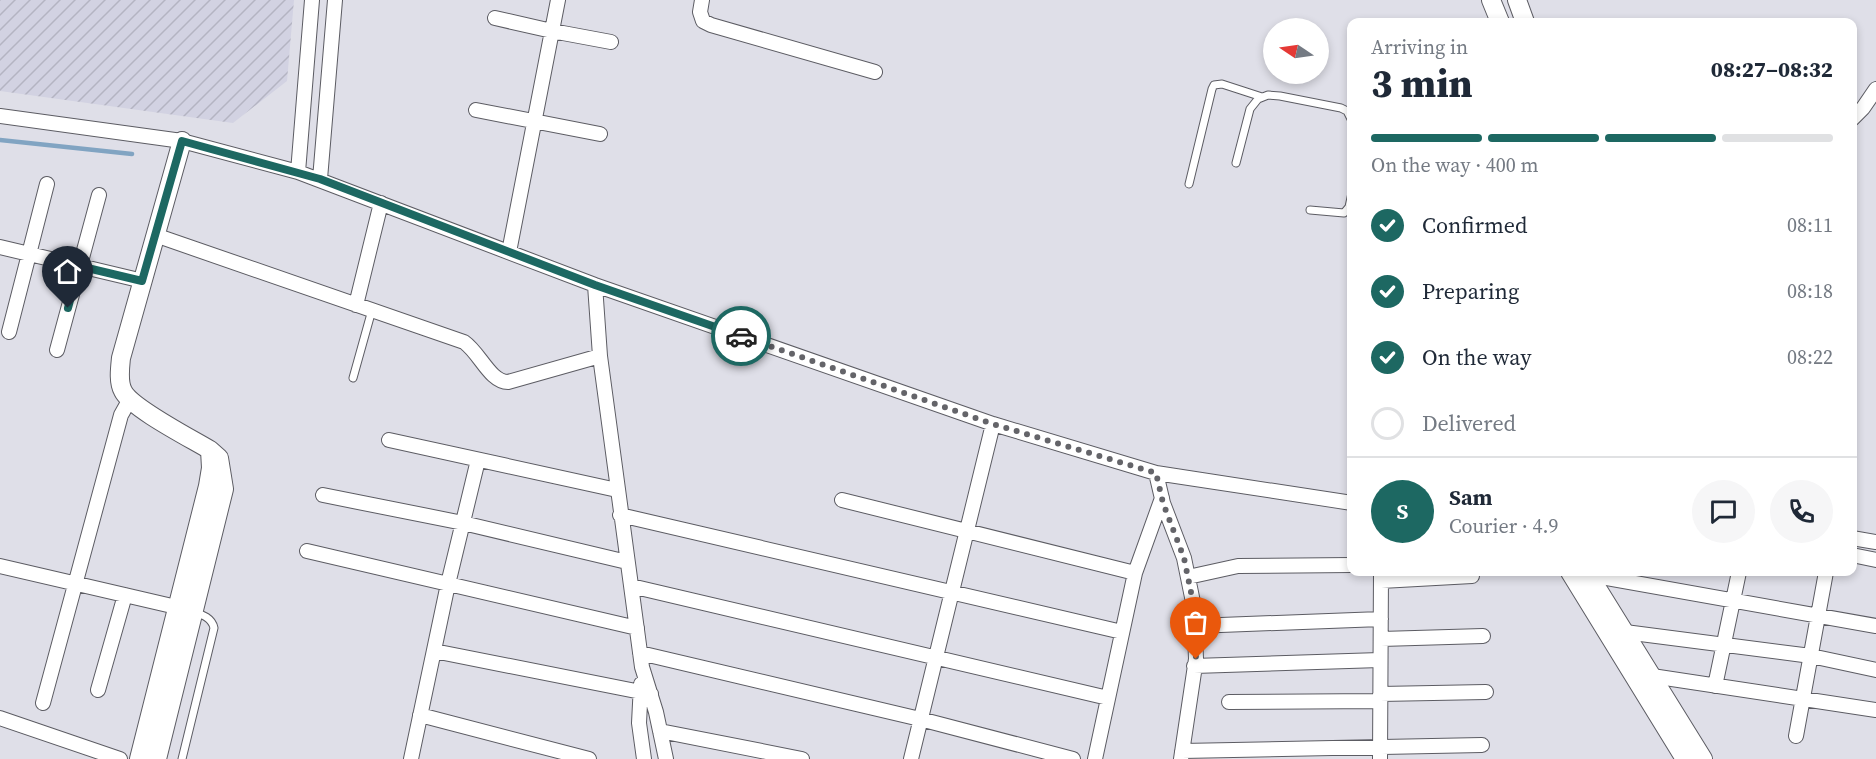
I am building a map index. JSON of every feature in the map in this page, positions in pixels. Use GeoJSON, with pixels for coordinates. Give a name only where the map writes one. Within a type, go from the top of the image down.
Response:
{"type":"FeatureCollection","features":[{"type":"Feature","properties":{"kind":"street"},"geometry":{"type":"LineString","coordinates":[[298,172],[312,0]]}},
{"type":"Feature","properties":{"kind":"street"},"geometry":{"type":"LineString","coordinates":[[320,179],[335,0]]}},
{"type":"Feature","properties":{"kind":"street"},"geometry":{"type":"LineString","coordinates":[[509,252],[558,0]]}},
{"type":"Feature","properties":{"kind":"street"},"geometry":{"type":"LineString","coordinates":[[702,0],[700,12],[703,21],[711,25],[875,72]]}},
{"type":"Feature","properties":{"kind":"street"},"geometry":{"type":"LineString","coordinates":[[1491,0],[1498,18]]}},
{"type":"Feature","properties":{"kind":"street"},"geometry":{"type":"LineString","coordinates":[[1517,0],[1524,18]]}},
{"type":"Feature","properties":{"kind":"street"},"geometry":{"type":"LineString","coordinates":[[495,18],[611,42]]}},
{"type":"Feature","properties":{"kind":"street"},"geometry":{"type":"LineString","coordinates":[[1857,114],[1876,89]]}},
{"type":"Feature","properties":{"kind":"street"},"geometry":{"type":"LineString","coordinates":[[476,110],[600,134]]}},
{"type":"Feature","properties":{"kind":"street"},"geometry":{"type":"LineString","coordinates":[[0,116],[182,141],[298,172],[595,285],[993,424],[1156,473],[1347,502]]}},
{"type":"Feature","properties":{"kind":"street"},"geometry":{"type":"LineString","coordinates":[[139,759],[224,489],[219,458],[210,450],[135,404],[123,392],[120,376],[121,358],[182,141]]}},
{"type":"Feature","properties":{"kind":"street"},"geometry":{"type":"LineString","coordinates":[[9,332],[31,254],[47,184]]}},
{"type":"Feature","properties":{"kind":"street"},"geometry":{"type":"LineString","coordinates":[[57,350],[99,195]]}},
{"type":"Feature","properties":{"kind":"street"},"geometry":{"type":"LineString","coordinates":[[356,304],[381,203]]}},
{"type":"Feature","properties":{"kind":"street"},"geometry":{"type":"LineString","coordinates":[[155,235],[464,342],[474,350],[495,378],[501,382],[600,356]]}},
{"type":"Feature","properties":{"kind":"street"},"geometry":{"type":"LineString","coordinates":[[0,247],[142,281]]}},
{"type":"Feature","properties":{"kind":"street"},"geometry":{"type":"LineString","coordinates":[[595,285],[600,356],[641,660],[646,693],[660,731],[666,759]]}},
{"type":"Feature","properties":{"kind":"street"},"geometry":{"type":"LineString","coordinates":[[43,703],[121,415],[130,399]]}},
{"type":"Feature","properties":{"kind":"street"},"geometry":{"type":"LineString","coordinates":[[911,759],[993,424]]}},
{"type":"Feature","properties":{"kind":"street"},"geometry":{"type":"LineString","coordinates":[[390,440],[617,490]]}},
{"type":"Feature","properties":{"kind":"street"},"geometry":{"type":"LineString","coordinates":[[411,759],[448,584],[478,460]]}},
{"type":"Feature","properties":{"kind":"street"},"geometry":{"type":"LineString","coordinates":[[1156,473],[1162,498],[1184,558],[1194,607],[1194,666],[1181,755],[1380,753],[1482,746]]}},
{"type":"Feature","properties":{"kind":"street"},"geometry":{"type":"LineString","coordinates":[[323,495],[463,523],[627,562]]}},
{"type":"Feature","properties":{"kind":"street"},"geometry":{"type":"LineString","coordinates":[[1095,759],[1135,573],[1162,498]]}},
{"type":"Feature","properties":{"kind":"street"},"geometry":{"type":"LineString","coordinates":[[842,500],[1135,573]]}},
{"type":"Feature","properties":{"kind":"street"},"geometry":{"type":"LineString","coordinates":[[621,515],[1122,632]]}},
{"type":"Feature","properties":{"kind":"street"},"geometry":{"type":"LineString","coordinates":[[1857,539],[1876,542]]}},
{"type":"Feature","properties":{"kind":"street"},"geometry":{"type":"LineString","coordinates":[[307,551],[637,628]]}},
{"type":"Feature","properties":{"kind":"street"},"geometry":{"type":"LineString","coordinates":[[1857,556],[1876,560]]}},
{"type":"Feature","properties":{"kind":"street"},"geometry":{"type":"LineString","coordinates":[[1188,577],[1234,566],[1347,565]]}},
{"type":"Feature","properties":{"kind":"street"},"geometry":{"type":"LineString","coordinates":[[0,566],[186,610]]}},
{"type":"Feature","properties":{"kind":"street"},"geometry":{"type":"LineString","coordinates":[[1380,753],[1381,576],[1472,576]]}},
{"type":"Feature","properties":{"kind":"street"},"geometry":{"type":"LineString","coordinates":[[1572,576],[1685,759]]}},
{"type":"Feature","properties":{"kind":"street"},"geometry":{"type":"LineString","coordinates":[[1590,576],[1703,759]]}},
{"type":"Feature","properties":{"kind":"street"},"geometry":{"type":"LineString","coordinates":[[1604,576],[1876,626]]}},
{"type":"Feature","properties":{"kind":"street"},"geometry":{"type":"LineString","coordinates":[[1715,686],[1738,576]]}},
{"type":"Feature","properties":{"kind":"street"},"geometry":{"type":"LineString","coordinates":[[1796,736],[1825,576]]}},
{"type":"Feature","properties":{"kind":"street"},"geometry":{"type":"LineString","coordinates":[[631,586],[1108,698]]}},
{"type":"Feature","properties":{"kind":"street"},"geometry":{"type":"LineString","coordinates":[[98,690],[125,595]]}},
{"type":"Feature","properties":{"kind":"street"},"geometry":{"type":"LineString","coordinates":[[157,759],[186,610]]}},
{"type":"Feature","properties":{"kind":"street"},"geometry":{"type":"LineString","coordinates":[[1195,626],[1381,619]]}},
{"type":"Feature","properties":{"kind":"street"},"geometry":{"type":"LineString","coordinates":[[1625,632],[1811,656],[1876,670]]}},
{"type":"Feature","properties":{"kind":"street"},"geometry":{"type":"LineString","coordinates":[[1381,639],[1483,636]]}},
{"type":"Feature","properties":{"kind":"street"},"geometry":{"type":"LineString","coordinates":[[434,651],[646,693]]}},
{"type":"Feature","properties":{"kind":"street"},"geometry":{"type":"LineString","coordinates":[[641,660],[920,720],[1073,759]]}},
{"type":"Feature","properties":{"kind":"street"},"geometry":{"type":"LineString","coordinates":[[1194,666],[1380,660]]}},
{"type":"Feature","properties":{"kind":"street"},"geometry":{"type":"LineString","coordinates":[[1652,676],[1876,711]]}},
{"type":"Feature","properties":{"kind":"street"},"geometry":{"type":"LineString","coordinates":[[1228,702],[1380,698],[1486,692]]}},
{"type":"Feature","properties":{"kind":"street"},"geometry":{"type":"LineString","coordinates":[[644,759],[639,723],[646,693]]}},
{"type":"Feature","properties":{"kind":"street"},"geometry":{"type":"LineString","coordinates":[[420,715],[589,759]]}},
{"type":"Feature","properties":{"kind":"street"},"geometry":{"type":"LineString","coordinates":[[0,718],[120,759]]}},
{"type":"Feature","properties":{"kind":"street"},"geometry":{"type":"LineString","coordinates":[[660,731],[802,759]]}},
{"type":"Feature","properties":{"kind":"lane"},"geometry":{"type":"LineString","coordinates":[[1189,184],[1214,85],[1222,84],[1263,97],[1280,96],[1347,111]]}},
{"type":"Feature","properties":{"kind":"lane"},"geometry":{"type":"LineString","coordinates":[[1236,163],[1250,109],[1258,99],[1263,97]]}},
{"type":"Feature","properties":{"kind":"lane"},"geometry":{"type":"LineString","coordinates":[[1310,210],[1344,213],[1347,209]]}},
{"type":"Feature","properties":{"kind":"lane"},"geometry":{"type":"LineString","coordinates":[[353,378],[372,310]]}},
{"type":"Feature","properties":{"kind":"lane"},"geometry":{"type":"LineString","coordinates":[[182,759],[214,628],[213,622],[207,616],[186,610]]}},
{"type":"Feature","properties":{"kind":"shaded area"},"geometry":{"type":"Polygon","coordinates":[[[0,0],[294,0],[287,81],[233,123],[0,91],[0,0]]]}},
{"type":"Feature","properties":{"kind":"waterway"},"geometry":{"type":"LineString","coordinates":[[0,140],[132,154]]}},
{"type":"Feature","properties":{"kind":"way so far"},"geometry":{"type":"LineString","coordinates":[[741,336],[993,424],[1156,473],[1163,503],[1184,558],[1194,607],[1196,659]]}},
{"type":"Feature","properties":{"kind":"route"},"geometry":{"type":"LineString","coordinates":[[68,308],[79,266],[142,281],[182,141],[320,179],[595,285],[741,336]]}}]}
